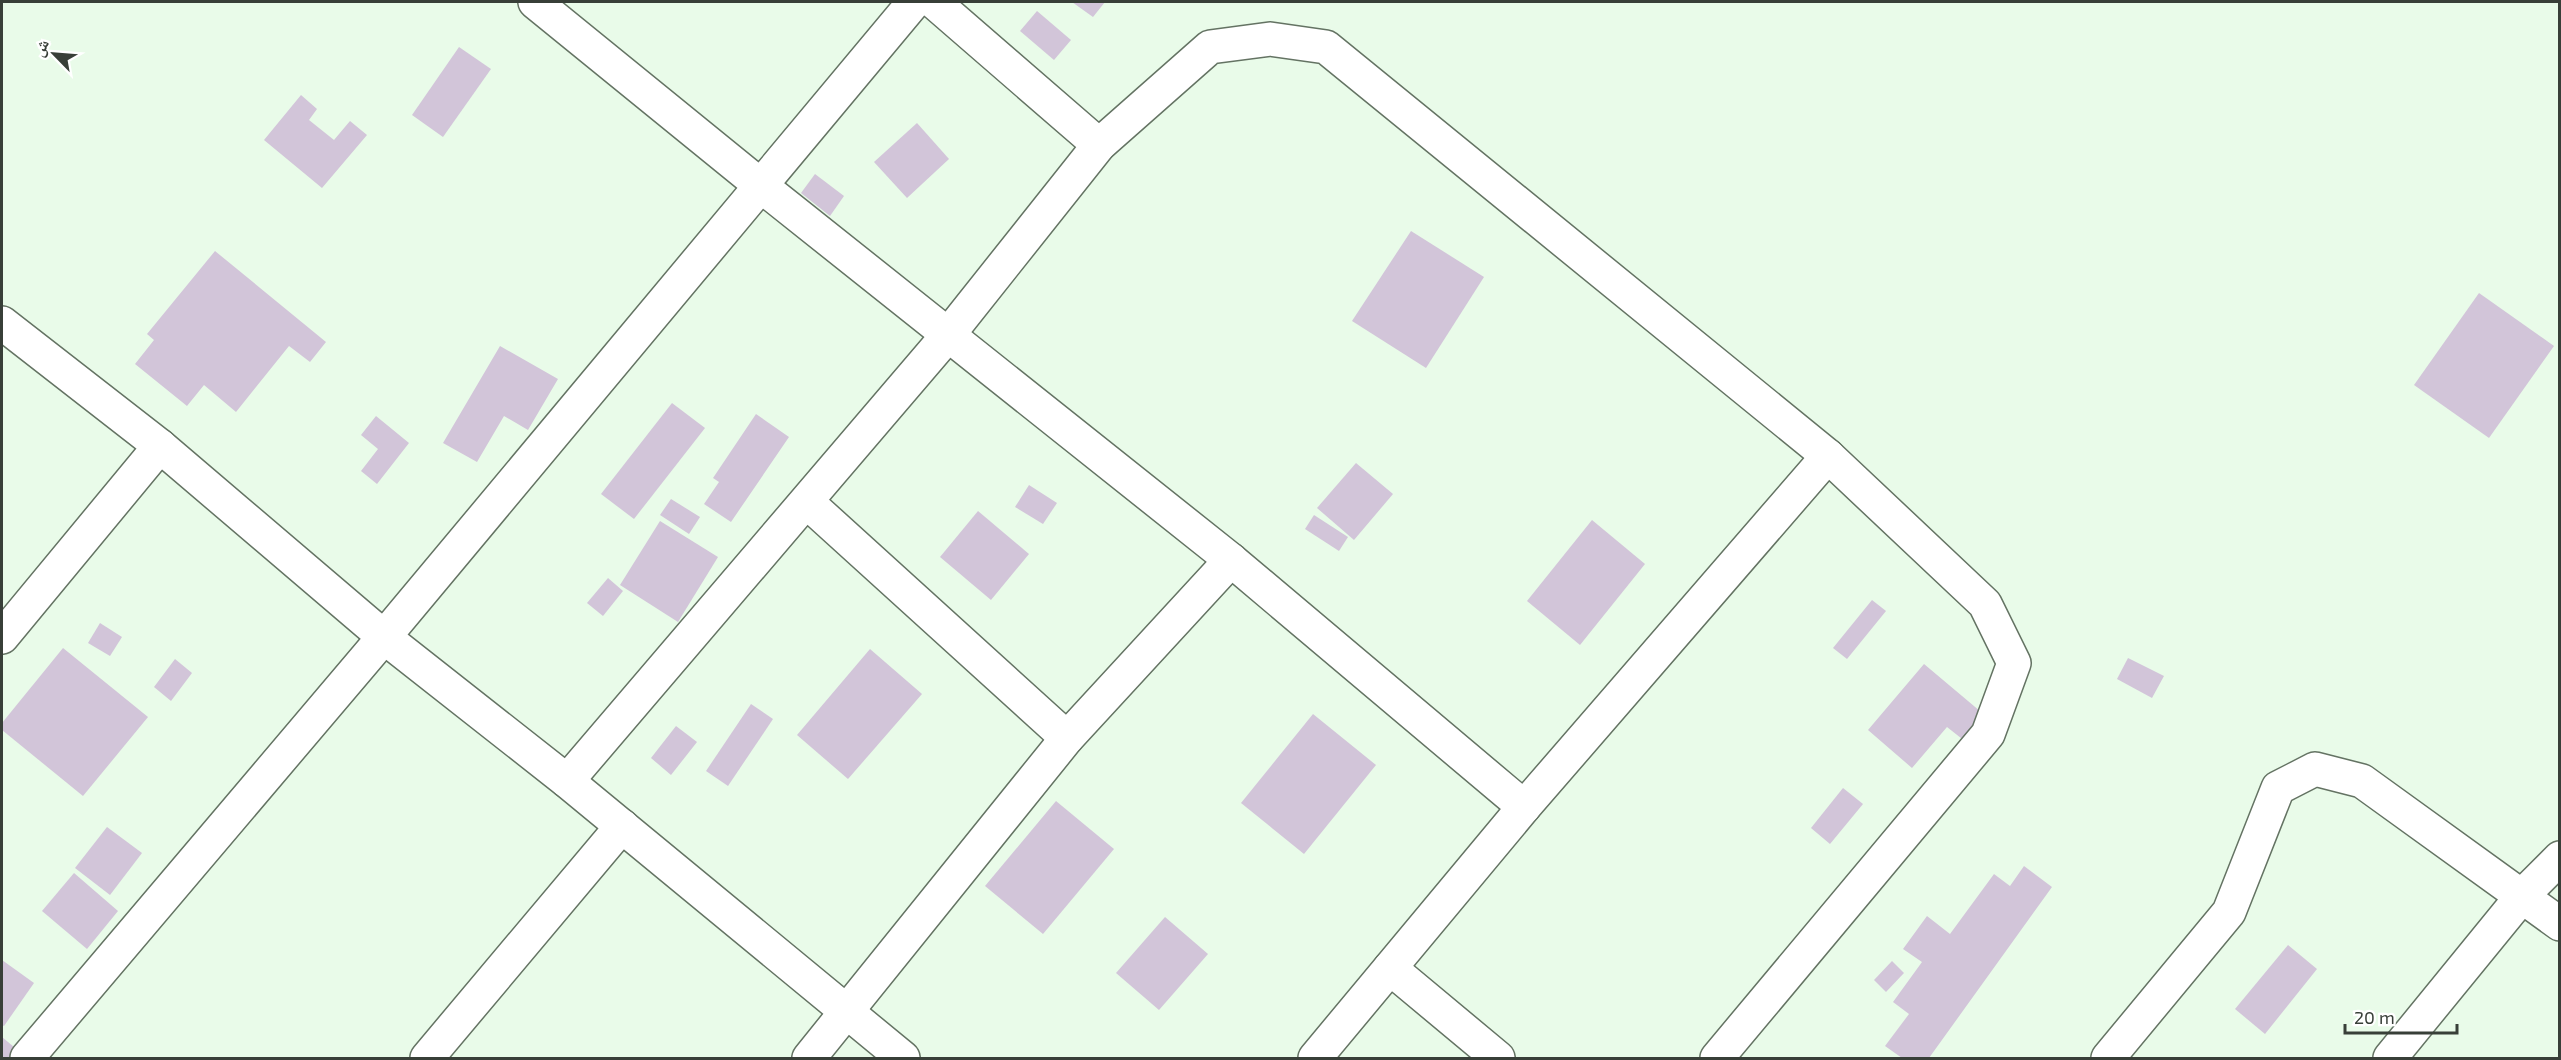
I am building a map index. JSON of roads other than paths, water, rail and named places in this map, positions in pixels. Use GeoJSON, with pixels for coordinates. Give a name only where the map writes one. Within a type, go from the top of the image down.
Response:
{"type":"FeatureCollection","features":[{"type":"Feature","properties":{"kind":"street"},"geometry":{"type":"LineString","coordinates":[[535,2],[760,185],[1231,560],[1524,807]]}},
{"type":"Feature","properties":{"kind":"street"},"geometry":{"type":"LineString","coordinates":[[27,1059],[384,637],[914,2]]}},
{"type":"Feature","properties":{"kind":"street"},"geometry":{"type":"LineString","coordinates":[[934,2],[1099,145]]}},
{"type":"Feature","properties":{"kind":"street"},"geometry":{"type":"LineString","coordinates":[[567,782],[948,335],[1099,145],[1210,47],[1270,39],[1326,47],[1828,456],[1985,604],[2014,663],[1988,734],[1717,1059]]}},
{"type":"Feature","properties":{"kind":"street"},"geometry":{"type":"LineString","coordinates":[[2,323],[160,446],[384,637],[622,826],[903,1059]]}},
{"type":"Feature","properties":{"kind":"street"},"geometry":{"type":"LineString","coordinates":[[2,637],[160,446]]}},
{"type":"Feature","properties":{"kind":"street"},"geometry":{"type":"LineString","coordinates":[[1315,1059],[1524,807],[1828,456]]}},
{"type":"Feature","properties":{"kind":"street"},"geometry":{"type":"LineString","coordinates":[[807,502],[1067,738]]}},
{"type":"Feature","properties":{"kind":"street"},"geometry":{"type":"LineString","coordinates":[[809,1059],[1067,738],[1231,560]]}},
{"type":"Feature","properties":{"kind":"street"},"geometry":{"type":"LineString","coordinates":[[2108,1059],[2229,912],[2278,788],[2315,769],[2362,781],[2523,895],[2559,924]]}},
{"type":"Feature","properties":{"kind":"street"},"geometry":{"type":"LineString","coordinates":[[427,1059],[622,826]]}},
{"type":"Feature","properties":{"kind":"street"},"geometry":{"type":"LineString","coordinates":[[2390,1059],[2523,895],[2559,858]]}},
{"type":"Feature","properties":{"kind":"street"},"geometry":{"type":"LineString","coordinates":[[1390,968],[1498,1059]]}}]}
